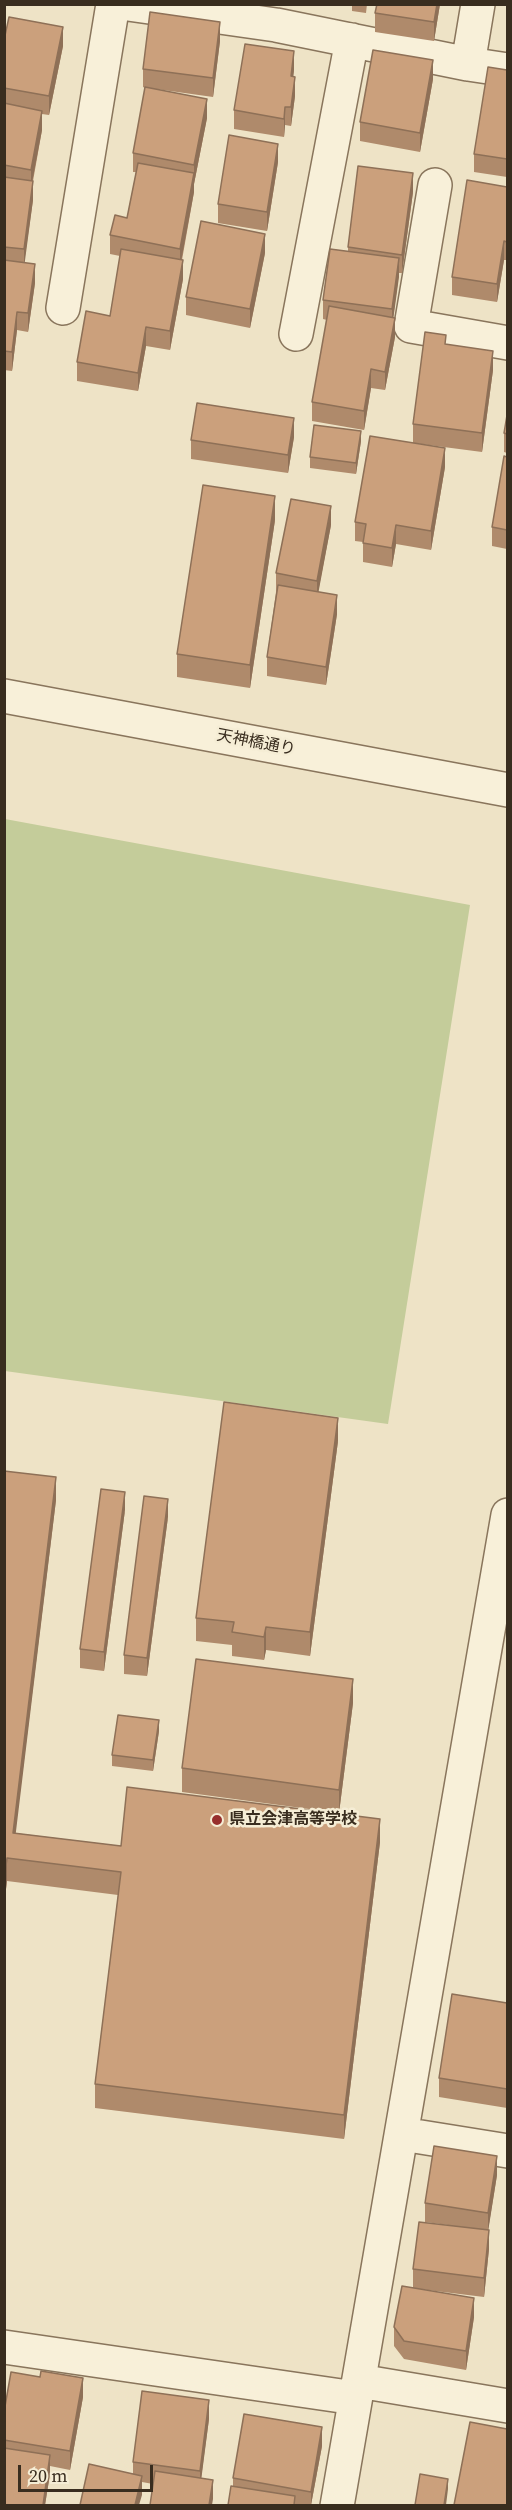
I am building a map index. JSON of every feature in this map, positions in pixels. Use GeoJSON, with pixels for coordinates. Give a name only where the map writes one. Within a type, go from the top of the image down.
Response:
{"type":"FeatureCollection","features":[{"type":"Feature","properties":{"kind":"street"},"geometry":{"type":"LineString","coordinates":[[63,308],[113,4]]}},
{"type":"Feature","properties":{"kind":"street"},"geometry":{"type":"LineString","coordinates":[[128,4],[243,12],[352,40],[507,70]]}},
{"type":"Feature","properties":{"kind":"street"},"geometry":{"type":"LineString","coordinates":[[468,64],[478,4]]}},
{"type":"Feature","properties":{"kind":"street"},"geometry":{"type":"LineString","coordinates":[[297,334],[352,40]]}},
{"type":"Feature","properties":{"kind":"street"},"geometry":{"type":"LineString","coordinates":[[435,185],[411,326],[507,343]]}},
{"type":"Feature","properties":{"kind":"street","name":"天神橋通り"},"geometry":{"type":"LineString","coordinates":[[4,696],[507,790]]}},
{"type":"Feature","properties":{"kind":"street"},"geometry":{"type":"LineString","coordinates":[[337,2505],[402,2134],[499,1617],[507,1515]]}},
{"type":"Feature","properties":{"kind":"street"},"geometry":{"type":"LineString","coordinates":[[402,2134],[507,2151]]}},
{"type":"Feature","properties":{"kind":"street"},"geometry":{"type":"LineString","coordinates":[[4,2347],[507,2406]]}},
{"type":"Feature","properties":{"kind":"green space"},"geometry":{"type":"Polygon","coordinates":[[[5,819],[470,905],[388,1424],[5,1371],[5,819]]]}},
{"type":"Feature","properties":{"kind":"building"},"geometry":{"type":"Polygon","coordinates":[[[377,4],[437,4],[434,22],[375,13],[377,4]]]}},
{"type":"Feature","properties":{"kind":"building"},"geometry":{"type":"Polygon","coordinates":[[[150,12],[220,22],[213,78],[143,69],[150,12]]]}},
{"type":"Feature","properties":{"kind":"building"},"geometry":{"type":"Polygon","coordinates":[[[9,17],[63,27],[49,96],[4,88],[4,40],[9,17]]]}},
{"type":"Feature","properties":{"kind":"building"},"geometry":{"type":"Polygon","coordinates":[[[245,44],[294,51],[291,76],[295,77],[291,107],[285,107],[284,119],[234,110],[245,44]]]}},
{"type":"Feature","properties":{"kind":"building"},"geometry":{"type":"Polygon","coordinates":[[[373,50],[433,60],[420,133],[360,122],[373,50]]]}},
{"type":"Feature","properties":{"kind":"building"},"geometry":{"type":"Polygon","coordinates":[[[488,67],[507,70],[507,159],[474,154],[488,67]]]}},
{"type":"Feature","properties":{"kind":"building"},"geometry":{"type":"Polygon","coordinates":[[[145,87],[207,99],[194,165],[133,153],[145,87]]]}},
{"type":"Feature","properties":{"kind":"building"},"geometry":{"type":"Polygon","coordinates":[[[4,103],[42,111],[31,170],[4,165],[4,103]]]}},
{"type":"Feature","properties":{"kind":"building"},"geometry":{"type":"Polygon","coordinates":[[[229,135],[278,144],[267,212],[218,204],[229,135]]]}},
{"type":"Feature","properties":{"kind":"building"},"geometry":{"type":"Polygon","coordinates":[[[138,163],[194,173],[180,249],[110,235],[115,215],[127,218],[138,163]]]}},
{"type":"Feature","properties":{"kind":"building"},"geometry":{"type":"Polygon","coordinates":[[[358,166],[413,173],[402,255],[348,247],[358,166]]]}},
{"type":"Feature","properties":{"kind":"building"},"geometry":{"type":"Polygon","coordinates":[[[4,177],[33,181],[24,249],[4,247],[4,177]]]}},
{"type":"Feature","properties":{"kind":"building"},"geometry":{"type":"Polygon","coordinates":[[[467,180],[507,187],[507,242],[504,241],[497,284],[452,277],[467,180]]]}},
{"type":"Feature","properties":{"kind":"building"},"geometry":{"type":"Polygon","coordinates":[[[201,221],[265,234],[250,309],[186,297],[201,221]]]}},
{"type":"Feature","properties":{"kind":"building"},"geometry":{"type":"Polygon","coordinates":[[[121,249],[183,260],[170,331],[146,327],[138,373],[77,362],[86,311],[110,316],[121,249]]]}},
{"type":"Feature","properties":{"kind":"building"},"geometry":{"type":"Polygon","coordinates":[[[330,249],[399,258],[392,309],[323,300],[330,249]]]}},
{"type":"Feature","properties":{"kind":"building"},"geometry":{"type":"Polygon","coordinates":[[[4,260],[35,264],[28,313],[17,312],[12,352],[4,351],[4,260]]]}},
{"type":"Feature","properties":{"kind":"building"},"geometry":{"type":"Polygon","coordinates":[[[329,306],[395,318],[385,372],[371,369],[364,411],[312,402],[329,306]]]}},
{"type":"Feature","properties":{"kind":"building"},"geometry":{"type":"Polygon","coordinates":[[[425,332],[446,335],[445,344],[493,351],[482,433],[413,424],[425,332]]]}},
{"type":"Feature","properties":{"kind":"building"},"geometry":{"type":"Polygon","coordinates":[[[197,403],[294,418],[288,455],[191,440],[197,403]]]}},
{"type":"Feature","properties":{"kind":"building"},"geometry":{"type":"Polygon","coordinates":[[[507,415],[507,434],[504,433],[507,415]]]}},
{"type":"Feature","properties":{"kind":"building"},"geometry":{"type":"Polygon","coordinates":[[[314,425],[361,431],[356,463],[310,457],[314,425]]]}},
{"type":"Feature","properties":{"kind":"building"},"geometry":{"type":"Polygon","coordinates":[[[370,436],[445,448],[431,531],[396,525],[392,548],[363,543],[366,524],[355,522],[370,436]]]}},
{"type":"Feature","properties":{"kind":"building"},"geometry":{"type":"Polygon","coordinates":[[[504,456],[507,457],[507,530],[492,527],[504,456]]]}},
{"type":"Feature","properties":{"kind":"building"},"geometry":{"type":"Polygon","coordinates":[[[203,485],[275,496],[250,665],[177,654],[203,485]]]}},
{"type":"Feature","properties":{"kind":"building"},"geometry":{"type":"Polygon","coordinates":[[[291,499],[331,506],[317,581],[276,573],[291,499]]]}},
{"type":"Feature","properties":{"kind":"building"},"geometry":{"type":"Polygon","coordinates":[[[278,585],[337,595],[326,667],[267,657],[278,585]]]}},
{"type":"Feature","properties":{"kind":"building"},"geometry":{"type":"Polygon","coordinates":[[[224,1402],[338,1418],[310,1632],[266,1627],[264,1637],[232,1632],[234,1622],[196,1618],[224,1402]]]}},
{"type":"Feature","properties":{"kind":"building"},"geometry":{"type":"Polygon","coordinates":[[[4,1471],[56,1477],[13,1833],[121,1846],[127,1787],[380,1819],[344,2115],[95,2084],[121,1872],[7,1858],[4,1882],[4,1471]]]}},
{"type":"Feature","properties":{"kind":"building"},"geometry":{"type":"Polygon","coordinates":[[[101,1489],[125,1492],[104,1652],[80,1649],[101,1489]]]}},
{"type":"Feature","properties":{"kind":"building"},"geometry":{"type":"Polygon","coordinates":[[[144,1496],[168,1499],[147,1658],[124,1655],[144,1496]]]}},
{"type":"Feature","properties":{"kind":"building"},"geometry":{"type":"Polygon","coordinates":[[[196,1659],[353,1679],[339,1790],[182,1768],[196,1659]]]}},
{"type":"Feature","properties":{"kind":"building"},"geometry":{"type":"Polygon","coordinates":[[[118,1715],[159,1720],[153,1760],[112,1755],[118,1715]]]}},
{"type":"Feature","properties":{"kind":"building"},"geometry":{"type":"Polygon","coordinates":[[[452,1994],[507,2003],[507,2089],[439,2078],[452,1994]]]}},
{"type":"Feature","properties":{"kind":"building"},"geometry":{"type":"Polygon","coordinates":[[[434,2146],[497,2156],[488,2213],[425,2203],[434,2146]]]}},
{"type":"Feature","properties":{"kind":"building"},"geometry":{"type":"Polygon","coordinates":[[[419,2222],[489,2230],[484,2278],[413,2269],[419,2222]]]}},
{"type":"Feature","properties":{"kind":"building"},"geometry":{"type":"Polygon","coordinates":[[[402,2286],[474,2298],[466,2351],[404,2341],[394,2327],[402,2286]]]}},
{"type":"Feature","properties":{"kind":"building"},"geometry":{"type":"Polygon","coordinates":[[[41,2371],[83,2378],[70,2451],[4,2440],[4,2412],[11,2372],[40,2377],[41,2371]]]}},
{"type":"Feature","properties":{"kind":"building"},"geometry":{"type":"Polygon","coordinates":[[[142,2391],[209,2400],[200,2471],[133,2462],[142,2391]]]}},
{"type":"Feature","properties":{"kind":"building"},"geometry":{"type":"Polygon","coordinates":[[[244,2414],[322,2427],[311,2492],[233,2478],[244,2414]]]}},
{"type":"Feature","properties":{"kind":"building"},"geometry":{"type":"Polygon","coordinates":[[[470,2422],[507,2429],[507,2505],[454,2505],[470,2422]]]}},
{"type":"Feature","properties":{"kind":"building"},"geometry":{"type":"Polygon","coordinates":[[[4,2448],[50,2455],[43,2505],[4,2505],[4,2448]]]}},
{"type":"Feature","properties":{"kind":"building"},"geometry":{"type":"Polygon","coordinates":[[[89,2464],[142,2476],[135,2505],[80,2505],[89,2464]]]}},
{"type":"Feature","properties":{"kind":"building"},"geometry":{"type":"Polygon","coordinates":[[[155,2471],[213,2480],[209,2505],[150,2505],[155,2471]]]}},
{"type":"Feature","properties":{"kind":"building"},"geometry":{"type":"Polygon","coordinates":[[[420,2474],[448,2479],[444,2505],[415,2505],[420,2474]]]}},
{"type":"Feature","properties":{"kind":"building"},"geometry":{"type":"Polygon","coordinates":[[[231,2486],[295,2496],[294,2505],[228,2505],[231,2486]]]}},
{"type":"Feature","properties":{"kind":"place","name":"県立会津高等学校"},"geometry":{"type":"Point","coordinates":[217,1820]}}]}
